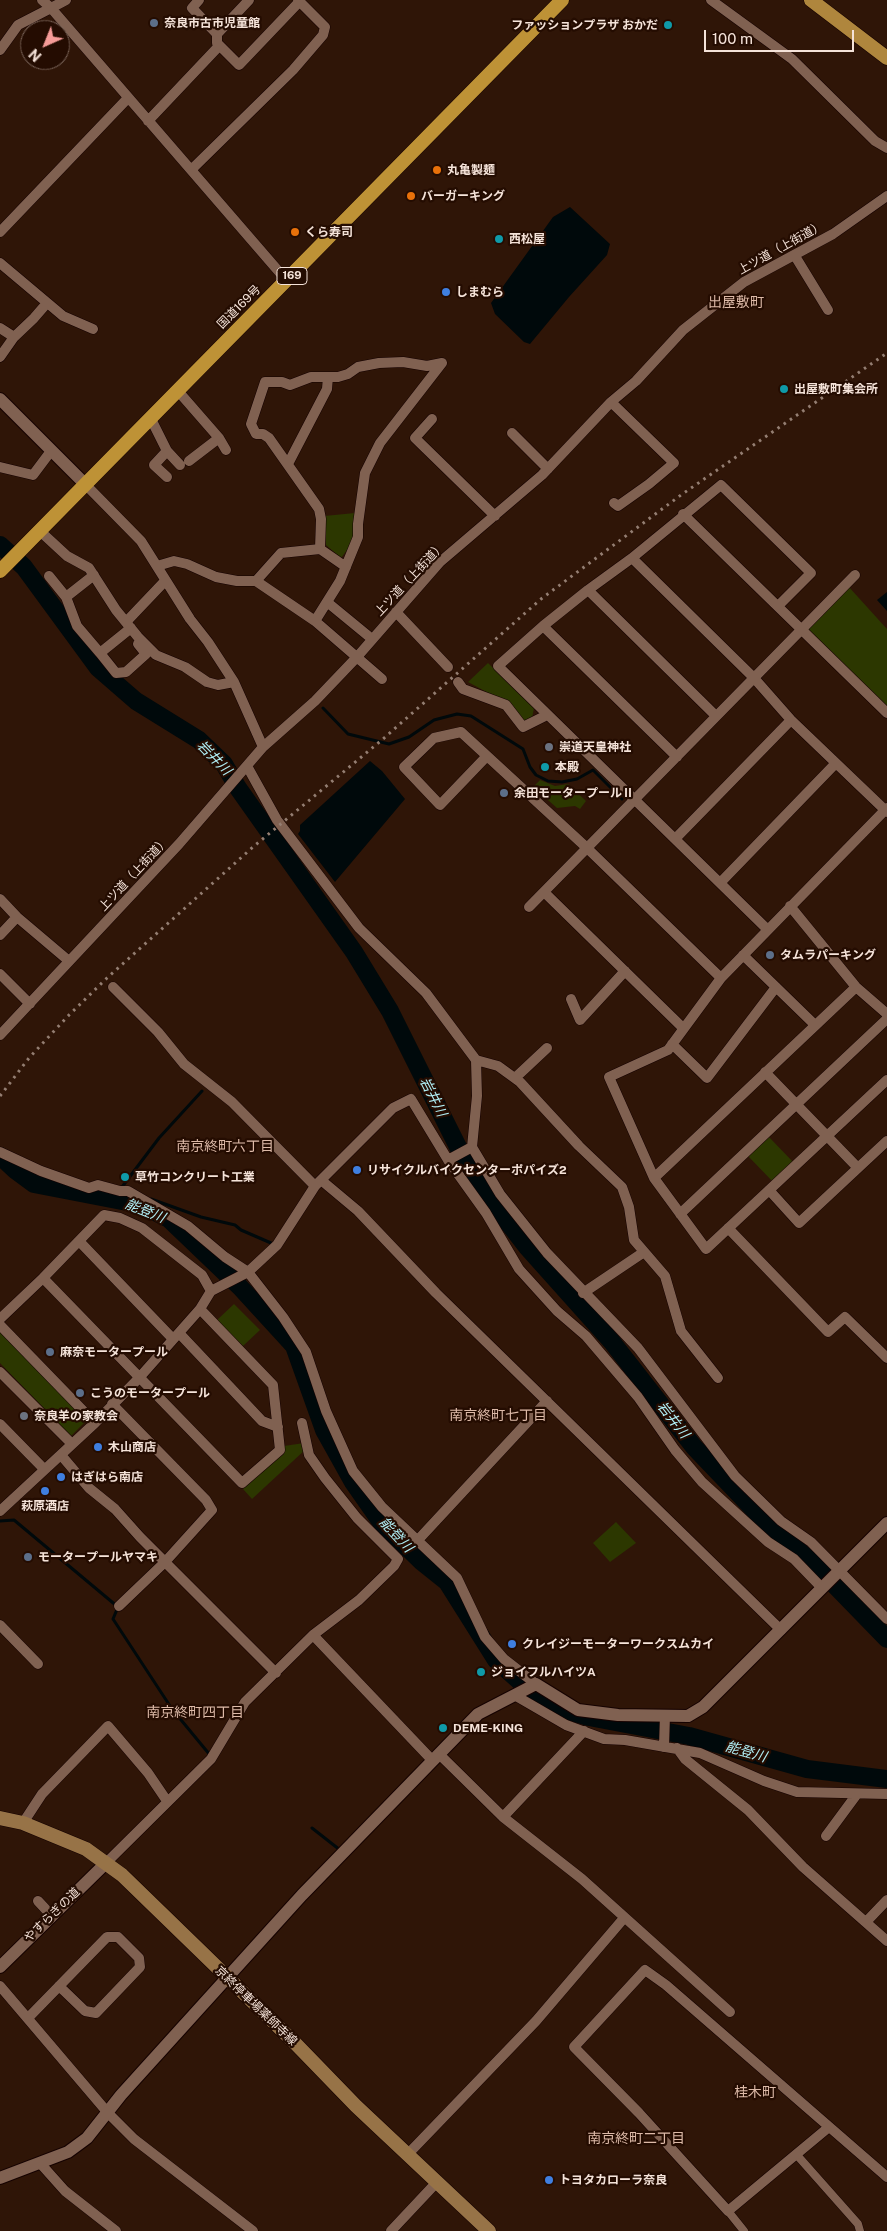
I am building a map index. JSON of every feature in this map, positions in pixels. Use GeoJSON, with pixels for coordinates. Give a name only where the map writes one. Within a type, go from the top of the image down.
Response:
{"type":"FeatureCollection","features":[{"type":"Feature","properties":{"kind":"highway","name":"国道169号"},"geometry":{"type":"LineString","coordinates":[[0,570],[41,532],[562,0]]}},
{"type":"Feature","properties":{"kind":"main road"},"geometry":{"type":"LineString","coordinates":[[811,0],[887,58]]}},
{"type":"Feature","properties":{"kind":"main road","name":"京終停車場薬師寺線"},"geometry":{"type":"LineString","coordinates":[[0,1818],[23,1823],[86,1849],[122,1876],[489,2231]]}},
{"type":"Feature","properties":{"kind":"street"},"geometry":{"type":"LineString","coordinates":[[42,0],[51,8],[287,281]]}},
{"type":"Feature","properties":{"kind":"street"},"geometry":{"type":"LineString","coordinates":[[0,50],[18,25],[66,0]]}},
{"type":"Feature","properties":{"kind":"street"},"geometry":{"type":"LineString","coordinates":[[200,0],[192,8],[217,34]]}},
{"type":"Feature","properties":{"kind":"street"},"geometry":{"type":"LineString","coordinates":[[191,170],[293,70],[322,35],[325,27],[299,1],[238,65],[217,43],[217,34],[249,0]]}},
{"type":"Feature","properties":{"kind":"street"},"geometry":{"type":"LineString","coordinates":[[711,0],[792,60],[875,141],[887,148]]}},
{"type":"Feature","properties":{"kind":"street"},"geometry":{"type":"LineString","coordinates":[[148,121],[220,46]]}},
{"type":"Feature","properties":{"kind":"street"},"geometry":{"type":"LineString","coordinates":[[0,232],[128,98]]}},
{"type":"Feature","properties":{"kind":"street","name":"上ツ道（上街道）"},"geometry":{"type":"LineString","coordinates":[[0,1035],[179,844],[263,747],[315,701],[440,562],[548,469],[611,402],[636,381],[683,330],[744,282],[833,234],[887,196]]}},
{"type":"Feature","properties":{"kind":"street"},"geometry":{"type":"LineString","coordinates":[[795,256],[828,310]]}},
{"type":"Feature","properties":{"kind":"street"},"geometry":{"type":"LineString","coordinates":[[0,263],[63,316],[93,329]]}},
{"type":"Feature","properties":{"kind":"street"},"geometry":{"type":"LineString","coordinates":[[0,357],[14,337],[47,303]]}},
{"type":"Feature","properties":{"kind":"street"},"geometry":{"type":"LineString","coordinates":[[0,328],[14,337]]}},
{"type":"Feature","properties":{"kind":"street"},"geometry":{"type":"LineString","coordinates":[[315,621],[346,567],[358,537],[365,474],[380,443],[442,363],[427,366],[403,362],[379,362],[358,367],[348,374],[311,377],[290,385],[282,382],[265,382],[251,424],[256,434],[270,438],[319,509],[321,519],[320,549]]}},
{"type":"Feature","properties":{"kind":"street"},"geometry":{"type":"LineString","coordinates":[[288,464],[327,389],[328,377]]}},
{"type":"Feature","properties":{"kind":"street"},"geometry":{"type":"LineString","coordinates":[[178,391],[219,438],[226,450]]}},
{"type":"Feature","properties":{"kind":"street"},"geometry":{"type":"LineString","coordinates":[[1,402],[141,541],[165,581],[234,682],[263,747]]}},
{"type":"Feature","properties":{"kind":"street"},"geometry":{"type":"LineString","coordinates":[[611,402],[674,463],[650,484],[618,506],[614,503]]}},
{"type":"Feature","properties":{"kind":"street"},"geometry":{"type":"LineString","coordinates":[[151,419],[167,450],[184,463],[219,438]]}},
{"type":"Feature","properties":{"kind":"street"},"geometry":{"type":"LineString","coordinates":[[432,419],[415,438],[495,516]]}},
{"type":"Feature","properties":{"kind":"street"},"geometry":{"type":"LineString","coordinates":[[512,433],[548,469]]}},
{"type":"Feature","properties":{"kind":"street"},"geometry":{"type":"LineString","coordinates":[[167,450],[154,465],[167,477]]}},
{"type":"Feature","properties":{"kind":"street"},"geometry":{"type":"LineString","coordinates":[[0,467],[33,475],[51,451]]}},
{"type":"Feature","properties":{"kind":"street"},"geometry":{"type":"LineString","coordinates":[[767,929],[498,666],[543,626],[632,558],[721,484],[811,573],[778,606]]}},
{"type":"Feature","properties":{"kind":"street"},"geometry":{"type":"LineString","coordinates":[[684,514],[887,713]]}},
{"type":"Feature","properties":{"kind":"street"},"geometry":{"type":"LineString","coordinates":[[41,532],[67,556],[89,568],[116,610],[156,655],[185,667],[207,682],[218,685],[234,682]]}},
{"type":"Feature","properties":{"kind":"street"},"geometry":{"type":"LineString","coordinates":[[256,580],[281,553],[320,549],[346,567]]}},
{"type":"Feature","properties":{"kind":"street"},"geometry":{"type":"LineString","coordinates":[[632,558],[754,678],[791,720],[886,810],[767,929],[721,978],[668,1050],[609,1076],[654,1178],[706,1249],[887,1080]]}},
{"type":"Feature","properties":{"kind":"street"},"geometry":{"type":"LineString","coordinates":[[157,566],[174,561],[187,564],[216,577],[237,581],[256,580],[315,621],[382,679]]}},
{"type":"Feature","properties":{"kind":"street"},"geometry":{"type":"LineString","coordinates":[[66,597],[94,574]]}},
{"type":"Feature","properties":{"kind":"street"},"geometry":{"type":"LineString","coordinates":[[529,907],[855,575]]}},
{"type":"Feature","properties":{"kind":"street"},"geometry":{"type":"LineString","coordinates":[[49,576],[66,597],[77,626],[116,674],[126,672],[146,654],[136,641],[138,637]]}},
{"type":"Feature","properties":{"kind":"street"},"geometry":{"type":"LineString","coordinates":[[100,653],[129,625],[165,581]]}},
{"type":"Feature","properties":{"kind":"street"},"geometry":{"type":"LineString","coordinates":[[588,590],[716,716]]}},
{"type":"Feature","properties":{"kind":"street"},"geometry":{"type":"LineString","coordinates":[[327,602],[372,639]]}},
{"type":"Feature","properties":{"kind":"street"},"geometry":{"type":"LineString","coordinates":[[396,612],[448,667]]}},
{"type":"Feature","properties":{"kind":"street"},"geometry":{"type":"LineString","coordinates":[[543,626],[676,757]]}},
{"type":"Feature","properties":{"kind":"street"},"geometry":{"type":"LineString","coordinates":[[458,682],[463,689],[506,705],[523,727],[547,714]]}},
{"type":"Feature","properties":{"kind":"street"},"geometry":{"type":"LineString","coordinates":[[675,839],[791,720]]}},
{"type":"Feature","properties":{"kind":"street"},"geometry":{"type":"LineString","coordinates":[[486,757],[440,805],[404,767],[434,738],[460,732],[587,848],[721,978]]}},
{"type":"Feature","properties":{"kind":"street"},"geometry":{"type":"LineString","coordinates":[[720,883],[836,763]]}},
{"type":"Feature","properties":{"kind":"street"},"geometry":{"type":"LineString","coordinates":[[247,766],[277,820],[359,928],[426,993],[476,1060],[477,1096],[470,1147],[500,1194],[547,1253],[583,1293],[617,1324],[638,1348],[690,1418],[746,1488],[781,1521],[811,1542],[887,1619]]}},
{"type":"Feature","properties":{"kind":"street"},"geometry":{"type":"LineString","coordinates":[[544,892],[683,1028]]}},
{"type":"Feature","properties":{"kind":"street"},"geometry":{"type":"LineString","coordinates":[[0,900],[69,961]]}},
{"type":"Feature","properties":{"kind":"street"},"geometry":{"type":"LineString","coordinates":[[790,906],[856,987],[887,1014]]}},
{"type":"Feature","properties":{"kind":"street"},"geometry":{"type":"LineString","coordinates":[[0,935],[17,917]]}},
{"type":"Feature","properties":{"kind":"street"},"geometry":{"type":"LineString","coordinates":[[743,955],[815,1025]]}},
{"type":"Feature","properties":{"kind":"street"},"geometry":{"type":"LineString","coordinates":[[571,999],[580,1020],[625,971]]}},
{"type":"Feature","properties":{"kind":"street"},"geometry":{"type":"LineString","coordinates":[[0,974],[30,1004]]}},
{"type":"Feature","properties":{"kind":"street"},"geometry":{"type":"LineString","coordinates":[[113,987],[158,1032],[184,1064],[232,1102],[318,1183],[358,1211],[436,1294],[547,1400],[780,1630]]}},
{"type":"Feature","properties":{"kind":"street"},"geometry":{"type":"LineString","coordinates":[[672,1044],[706,1078],[776,987]]}},
{"type":"Feature","properties":{"kind":"street"},"geometry":{"type":"LineString","coordinates":[[654,1178],[856,987]]}},
{"type":"Feature","properties":{"kind":"street"},"geometry":{"type":"LineString","coordinates":[[680,1214],[887,1019]]}},
{"type":"Feature","properties":{"kind":"street"},"geometry":{"type":"LineString","coordinates":[[515,1078],[547,1048]]}},
{"type":"Feature","properties":{"kind":"street"},"geometry":{"type":"LineString","coordinates":[[476,1060],[498,1066],[515,1078],[547,1109],[579,1146],[622,1187],[629,1208],[634,1240],[665,1276],[682,1331],[718,1378]]}},
{"type":"Feature","properties":{"kind":"street"},"geometry":{"type":"LineString","coordinates":[[765,1072],[858,1168]]}},
{"type":"Feature","properties":{"kind":"street"},"geometry":{"type":"LineString","coordinates":[[0,1511],[95,1423],[139,1378],[216,1290],[245,1274],[276,1245],[318,1183],[393,1108],[411,1100],[486,1213],[519,1269],[557,1311],[586,1336],[638,1397],[675,1450],[702,1482],[768,1542],[794,1558],[823,1588]]}},
{"type":"Feature","properties":{"kind":"street"},"geometry":{"type":"LineString","coordinates":[[769,1190],[799,1223],[887,1141]]}},
{"type":"Feature","properties":{"kind":"street"},"geometry":{"type":"LineString","coordinates":[[449,1158],[470,1147]]}},
{"type":"Feature","properties":{"kind":"street"},"geometry":{"type":"LineString","coordinates":[[0,1152],[41,1171],[89,1188],[98,1185],[120,1191],[128,1191],[188,1226],[245,1274],[283,1318],[306,1352],[326,1411],[353,1471],[382,1507],[457,1578],[478,1624],[492,1647],[526,1690],[566,1725],[604,1739],[664,1745],[700,1753],[764,1781],[797,1792],[887,1794]]}},
{"type":"Feature","properties":{"kind":"street"},"geometry":{"type":"LineString","coordinates":[[0,1319],[104,1215],[120,1218],[142,1228],[202,1274],[216,1290]]}},
{"type":"Feature","properties":{"kind":"street"},"geometry":{"type":"LineString","coordinates":[[728,1228],[828,1332],[845,1317],[887,1358]]}},
{"type":"Feature","properties":{"kind":"street"},"geometry":{"type":"LineString","coordinates":[[79,1241],[262,1421],[278,1427]]}},
{"type":"Feature","properties":{"kind":"street"},"geometry":{"type":"LineString","coordinates":[[583,1293],[644,1252]]}},
{"type":"Feature","properties":{"kind":"street"},"geometry":{"type":"LineString","coordinates":[[43,1278],[242,1482],[280,1450],[273,1385],[200,1308]]}},
{"type":"Feature","properties":{"kind":"street"},"geometry":{"type":"LineString","coordinates":[[0,1326],[95,1423]]}},
{"type":"Feature","properties":{"kind":"street"},"geometry":{"type":"LineString","coordinates":[[0,1372],[72,1444]]}},
{"type":"Feature","properties":{"kind":"street"},"geometry":{"type":"LineString","coordinates":[[417,1541],[547,1400]]}},
{"type":"Feature","properties":{"kind":"street"},"geometry":{"type":"LineString","coordinates":[[112,1404],[206,1500],[212,1510],[165,1562],[119,1606]]}},
{"type":"Feature","properties":{"kind":"street"},"geometry":{"type":"LineString","coordinates":[[106,1863],[211,1759],[239,1709],[313,1635],[359,1600],[394,1566],[398,1559],[357,1518],[320,1471],[309,1455],[302,1423]]}},
{"type":"Feature","properties":{"kind":"street"},"geometry":{"type":"LineString","coordinates":[[0,1424],[44,1469]]}},
{"type":"Feature","properties":{"kind":"street"},"geometry":{"type":"LineString","coordinates":[[61,1455],[89,1488],[115,1510],[276,1673]]}},
{"type":"Feature","properties":{"kind":"street"},"geometry":{"type":"LineString","coordinates":[[0,2178],[68,2152],[86,2138],[121,2095],[302,1895],[478,1714],[526,1690],[578,1710],[665,1718],[688,1716],[703,1707],[887,1523]]}},
{"type":"Feature","properties":{"kind":"street"},"geometry":{"type":"LineString","coordinates":[[0,1626],[38,1664]]}},
{"type":"Feature","properties":{"kind":"street"},"geometry":{"type":"LineString","coordinates":[[313,1635],[436,1757],[503,1816],[582,1879],[730,2012]]}},
{"type":"Feature","properties":{"kind":"street"},"geometry":{"type":"LineString","coordinates":[[664,1745],[665,1718]]}},
{"type":"Feature","properties":{"kind":"street"},"geometry":{"type":"LineString","coordinates":[[23,1823],[42,1794],[108,1726],[148,1772],[167,1801]]}},
{"type":"Feature","properties":{"kind":"street"},"geometry":{"type":"LineString","coordinates":[[503,1816],[584,1731]]}},
{"type":"Feature","properties":{"kind":"street"},"geometry":{"type":"LineString","coordinates":[[677,1748],[685,1759],[748,1810],[803,1867],[887,1941]]}},
{"type":"Feature","properties":{"kind":"street"},"geometry":{"type":"LineString","coordinates":[[826,1836],[857,1794]]}},
{"type":"Feature","properties":{"kind":"street","name":"やすらぎの道"},"geometry":{"type":"LineString","coordinates":[[0,1966],[106,1863]]}},
{"type":"Feature","properties":{"kind":"street"},"geometry":{"type":"LineString","coordinates":[[866,1922],[887,1900]]}},
{"type":"Feature","properties":{"kind":"street"},"geometry":{"type":"LineString","coordinates":[[38,1901],[51,1915]]}},
{"type":"Feature","properties":{"kind":"street"},"geometry":{"type":"LineString","coordinates":[[408,2154],[536,2021],[624,1918]]}},
{"type":"Feature","properties":{"kind":"street"},"geometry":{"type":"LineString","coordinates":[[28,2018],[59,1986],[107,1937],[118,1937],[139,1958],[140,1967],[96,2012],[85,2011],[59,1986]]}},
{"type":"Feature","properties":{"kind":"street"},"geometry":{"type":"LineString","coordinates":[[744,2231],[639,2113],[574,2047],[645,1970],[666,1985],[887,2177]]}},
{"type":"Feature","properties":{"kind":"street"},"geometry":{"type":"LineString","coordinates":[[0,1986],[108,2113],[134,2138],[253,2231]]}},
{"type":"Feature","properties":{"kind":"street"},"geometry":{"type":"LineString","coordinates":[[728,2212],[829,2127]]}},
{"type":"Feature","properties":{"kind":"street"},"geometry":{"type":"LineString","coordinates":[[796,2154],[858,2224],[860,2231]]}},
{"type":"Feature","properties":{"kind":"street"},"geometry":{"type":"LineString","coordinates":[[40,2163],[65,2191],[116,2231]]}},
{"type":"Feature","properties":{"kind":"street"},"geometry":{"type":"LineString","coordinates":[[391,2231],[437,2182]]}},
{"type":"Feature","properties":{"kind":"green space"},"geometry":{"type":"Polygon","coordinates":[[[355,513],[353,542],[341,558],[326,545],[324,516],[355,513]]]}},
{"type":"Feature","properties":{"kind":"green space"},"geometry":{"type":"Polygon","coordinates":[[[848,586],[887,629],[887,707],[806,628],[848,586]]]}},
{"type":"Feature","properties":{"kind":"green space"},"geometry":{"type":"Polygon","coordinates":[[[488,663],[534,708],[532,718],[524,722],[494,696],[468,682],[488,663]]]}},
{"type":"Feature","properties":{"kind":"green space"},"geometry":{"type":"Polygon","coordinates":[[[540,780],[555,786],[568,784],[586,801],[580,809],[575,806],[557,808],[533,787],[540,780]]]}},
{"type":"Feature","properties":{"kind":"green space"},"geometry":{"type":"Polygon","coordinates":[[[769,1137],[794,1163],[774,1183],[748,1156],[769,1137]]]}},
{"type":"Feature","properties":{"kind":"green space"},"geometry":{"type":"Polygon","coordinates":[[[234,1304],[260,1330],[243,1346],[217,1320],[234,1304]]]}},
{"type":"Feature","properties":{"kind":"green space"},"geometry":{"type":"Polygon","coordinates":[[[0,1330],[87,1420],[71,1436],[0,1363],[0,1330]]]}},
{"type":"Feature","properties":{"kind":"green space"},"geometry":{"type":"Polygon","coordinates":[[[304,1443],[306,1449],[252,1499],[243,1489],[284,1451],[284,1446],[304,1443]]]}},
{"type":"Feature","properties":{"kind":"green space"},"geometry":{"type":"Polygon","coordinates":[[[616,1522],[636,1543],[610,1562],[593,1543],[616,1522]]]}},
{"type":"Feature","properties":{"kind":"shaded area"},"geometry":{"type":"Polygon","coordinates":[[[570,207],[610,244],[607,255],[530,344],[524,342],[495,314],[491,303],[553,217],[570,207]]]}},
{"type":"Feature","properties":{"kind":"shaded area"},"geometry":{"type":"Polygon","coordinates":[[[887,592],[887,611],[877,600],[887,592]]]}},
{"type":"Feature","properties":{"kind":"shaded area"},"geometry":{"type":"Polygon","coordinates":[[[370,761],[382,771],[405,799],[335,882],[298,834],[300,825],[370,761]]]}},
{"type":"Feature","properties":{"kind":"waterway","name":"岩井川"},"geometry":{"type":"LineString","coordinates":[[0,545],[24,567],[98,668],[136,701],[199,740],[224,764],[238,788],[354,952],[390,1011],[466,1163],[492,1202],[527,1247],[612,1342],[694,1447],[760,1516],[818,1568],[887,1639]]}},
{"type":"Feature","properties":{"kind":"waterway"},"geometry":{"type":"LineString","coordinates":[[323,708],[348,734],[389,744],[409,737],[434,720],[457,714],[471,716],[523,749],[530,767],[536,775],[548,781],[562,782],[577,779],[593,770],[622,799]]}},
{"type":"Feature","properties":{"kind":"waterway"},"geometry":{"type":"LineString","coordinates":[[122,1187],[159,1138],[202,1091]]}},
{"type":"Feature","properties":{"kind":"waterway","name":"能登川"},"geometry":{"type":"LineString","coordinates":[[0,1156],[34,1184],[127,1202],[147,1208],[169,1219],[240,1287],[294,1346],[324,1430],[353,1482],[381,1522],[422,1562],[447,1582],[496,1660],[545,1704],[589,1717],[689,1736],[807,1769],[887,1779]]}},
{"type":"Feature","properties":{"kind":"waterway"},"geometry":{"type":"LineString","coordinates":[[151,1199],[201,1217],[235,1225],[241,1230],[271,1243]]}},
{"type":"Feature","properties":{"kind":"waterway"},"geometry":{"type":"LineString","coordinates":[[0,1521],[14,1520],[118,1607],[113,1619],[172,1709],[210,1755]]}},
{"type":"Feature","properties":{"kind":"waterway"},"geometry":{"type":"LineString","coordinates":[[312,1828],[340,1850]]}},
{"type":"Feature","properties":{"kind":"railway"},"geometry":{"type":"LineString","coordinates":[[0,1096],[29,1058],[107,978],[253,847],[383,739],[541,599],[681,495],[887,353]]}},
{"type":"Feature","properties":{"kind":"place","name":"奈良市古市児童館"},"geometry":{"type":"Point","coordinates":[154,23]}},
{"type":"Feature","properties":{"kind":"place","name":"ファッションプラザ おかだ"},"geometry":{"type":"Point","coordinates":[668,25]}},
{"type":"Feature","properties":{"kind":"place","name":"丸亀製麺"},"geometry":{"type":"Point","coordinates":[437,170]}},
{"type":"Feature","properties":{"kind":"place","name":"バーガーキング"},"geometry":{"type":"Point","coordinates":[411,196]}},
{"type":"Feature","properties":{"kind":"place","name":"くら寿司"},"geometry":{"type":"Point","coordinates":[295,232]}},
{"type":"Feature","properties":{"kind":"place","name":"西松屋"},"geometry":{"type":"Point","coordinates":[499,239]}},
{"type":"Feature","properties":{"kind":"place","name":"しまむら"},"geometry":{"type":"Point","coordinates":[446,292]}},
{"type":"Feature","properties":{"kind":"place","name":"出屋敷町集会所"},"geometry":{"type":"Point","coordinates":[784,389]}},
{"type":"Feature","properties":{"kind":"place","name":"崇道天皇神社"},"geometry":{"type":"Point","coordinates":[549,747]}},
{"type":"Feature","properties":{"kind":"place","name":"本殿"},"geometry":{"type":"Point","coordinates":[545,767]}},
{"type":"Feature","properties":{"kind":"place","name":"余田モータープールⅡ"},"geometry":{"type":"Point","coordinates":[504,793]}},
{"type":"Feature","properties":{"kind":"place","name":"タムラパーキング"},"geometry":{"type":"Point","coordinates":[770,955]}},
{"type":"Feature","properties":{"kind":"place","name":"リサイクルバイクセンターポパイズ2"},"geometry":{"type":"Point","coordinates":[357,1170]}},
{"type":"Feature","properties":{"kind":"place","name":"草竹コンクリート工業"},"geometry":{"type":"Point","coordinates":[125,1177]}},
{"type":"Feature","properties":{"kind":"place","name":"麻奈モータープール"},"geometry":{"type":"Point","coordinates":[50,1352]}},
{"type":"Feature","properties":{"kind":"place","name":"こうのモータープール"},"geometry":{"type":"Point","coordinates":[80,1393]}},
{"type":"Feature","properties":{"kind":"place","name":"奈良羊の家教会"},"geometry":{"type":"Point","coordinates":[24,1416]}},
{"type":"Feature","properties":{"kind":"place","name":"木山商店"},"geometry":{"type":"Point","coordinates":[98,1447]}},
{"type":"Feature","properties":{"kind":"place","name":"はぎはら南店"},"geometry":{"type":"Point","coordinates":[61,1477]}},
{"type":"Feature","properties":{"kind":"place","name":"萩原酒店"},"geometry":{"type":"Point","coordinates":[45,1491]}},
{"type":"Feature","properties":{"kind":"place","name":"モータープールヤマキ"},"geometry":{"type":"Point","coordinates":[28,1557]}},
{"type":"Feature","properties":{"kind":"place","name":"クレイジーモーターワークスムカイ"},"geometry":{"type":"Point","coordinates":[512,1644]}},
{"type":"Feature","properties":{"kind":"place","name":"ジョイフルハイツA"},"geometry":{"type":"Point","coordinates":[481,1672]}},
{"type":"Feature","properties":{"kind":"place","name":"DEME-KING"},"geometry":{"type":"Point","coordinates":[443,1728]}},
{"type":"Feature","properties":{"kind":"place","name":"トヨタカローラ奈良"},"geometry":{"type":"Point","coordinates":[549,2180]}},
{"type":"Feature","properties":{"kind":"district","name":"出屋敷町"},"geometry":{"type":"Point","coordinates":[736,303]}},
{"type":"Feature","properties":{"kind":"district","name":"南京終町六丁目"},"geometry":{"type":"Point","coordinates":[225,1147]}},
{"type":"Feature","properties":{"kind":"district","name":"南京終町七丁目"},"geometry":{"type":"Point","coordinates":[498,1416]}},
{"type":"Feature","properties":{"kind":"district","name":"南京終町四丁目"},"geometry":{"type":"Point","coordinates":[195,1713]}},
{"type":"Feature","properties":{"kind":"district","name":"桂木町"},"geometry":{"type":"Point","coordinates":[755,2093]}},
{"type":"Feature","properties":{"kind":"district","name":"南京終町二丁目"},"geometry":{"type":"Point","coordinates":[636,2139]}}]}
